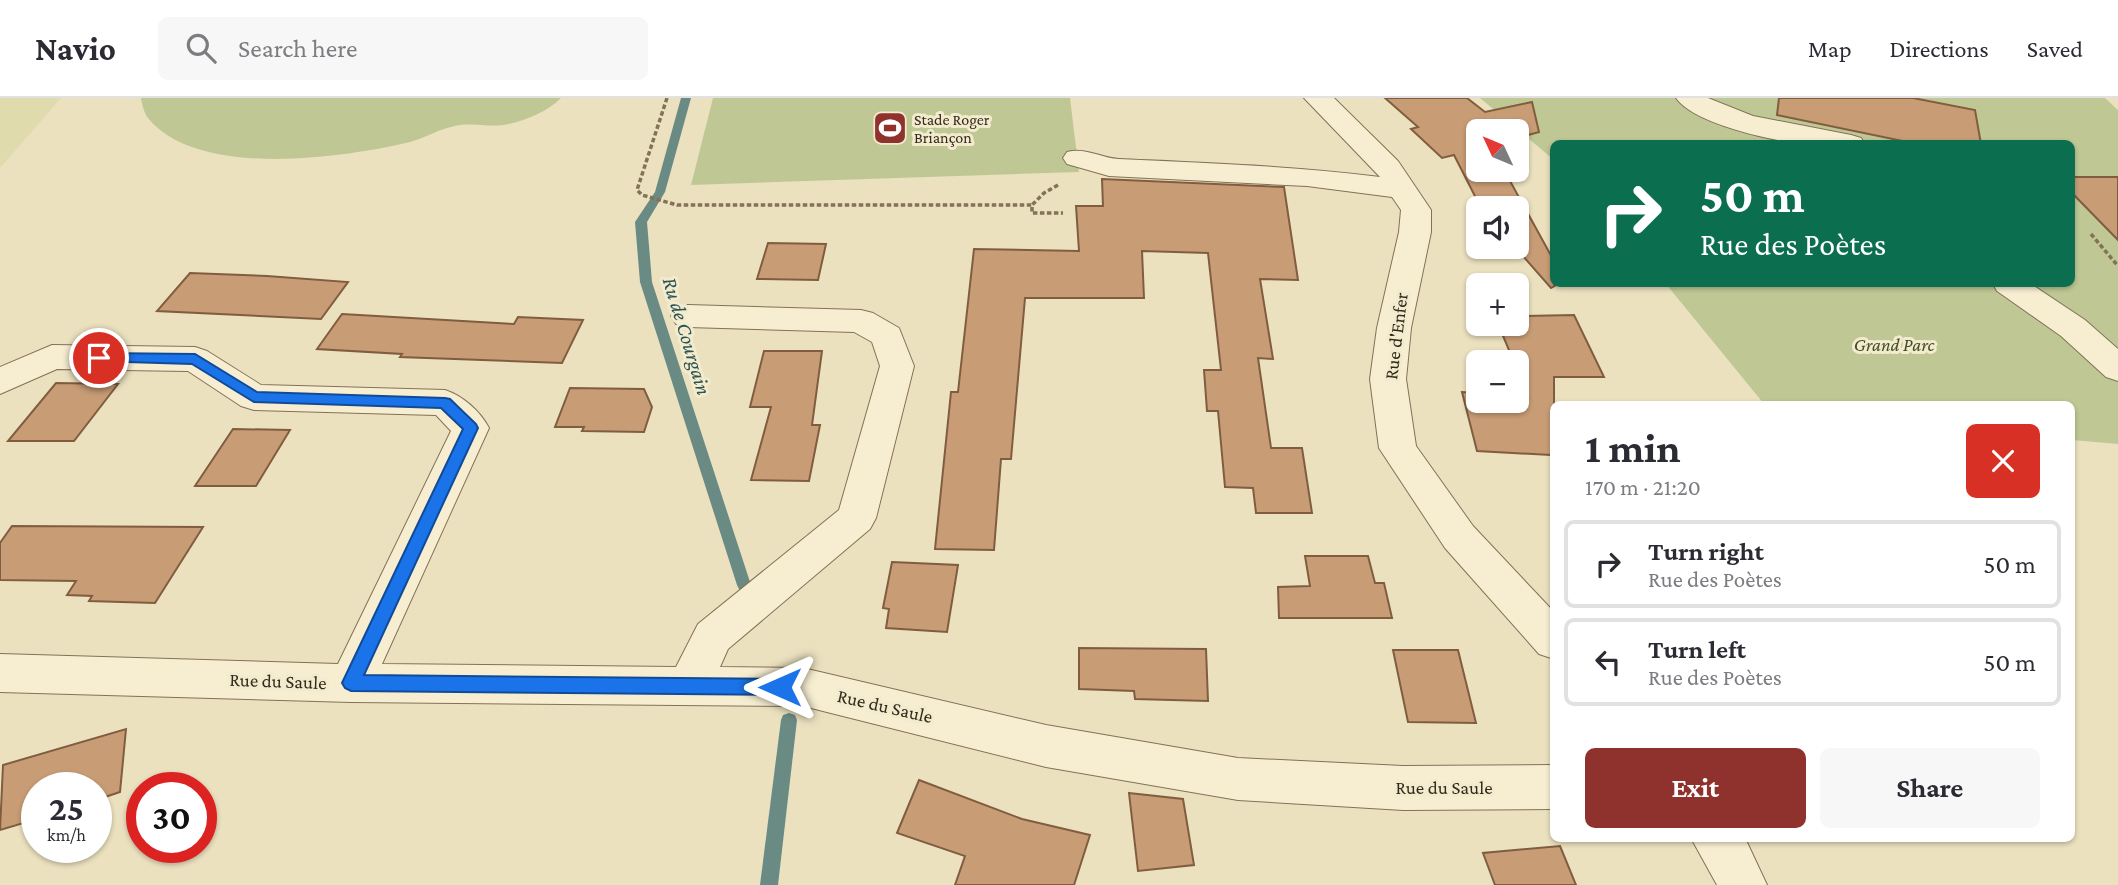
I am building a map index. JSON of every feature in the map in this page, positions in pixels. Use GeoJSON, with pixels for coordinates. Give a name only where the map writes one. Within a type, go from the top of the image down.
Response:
{"type":"FeatureCollection","features":[{"type":"Feature","properties":{"kind":"street","name":"Rue d'Enfer"},"geometry":{"type":"LineString","coordinates":[[1318,98],[1388,167],[1416,210],[1415,232],[1394,328],[1388,379],[1398,447],[1459,537],[1550,637]]}},
{"type":"Feature","properties":{"kind":"street"},"geometry":{"type":"LineString","coordinates":[[1690,98],[1705,110],[1833,140]]}},
{"type":"Feature","properties":{"kind":"street"},"geometry":{"type":"LineString","coordinates":[[1077,158],[1109,167],[1307,177],[1402,189]]}},
{"type":"Feature","properties":{"kind":"street"},"geometry":{"type":"LineString","coordinates":[[2013,287],[2073,328],[2118,369]]}},
{"type":"Feature","properties":{"kind":"street"},"geometry":{"type":"LineString","coordinates":[[688,316],[861,321],[887,336],[897,366],[856,518],[713,637],[688,687]]}},
{"type":"Feature","properties":{"kind":"street"},"geometry":{"type":"LineString","coordinates":[[0,382],[52,357],[195,359],[254,397],[445,403],[471,428],[351,683]]}},
{"type":"Feature","properties":{"kind":"street","name":"Rue du Saule"},"geometry":{"type":"LineString","coordinates":[[0,673],[351,683],[803,687],[1046,746],[1238,779],[1403,788],[1550,787]]}},
{"type":"Feature","properties":{"kind":"street"},"geometry":{"type":"LineString","coordinates":[[1718,842],[1728,855],[1742,885]]}},
{"type":"Feature","properties":{"kind":"path"},"geometry":{"type":"LineString","coordinates":[[667,98],[637,190],[642,195],[677,205],[1032,205],[1044,193],[1065,182],[1109,167]]}},
{"type":"Feature","properties":{"kind":"path"},"geometry":{"type":"LineString","coordinates":[[1032,205],[1032,213],[1063,213]]}},
{"type":"Feature","properties":{"kind":"path"},"geometry":{"type":"LineString","coordinates":[[2091,234],[2118,266]]}},
{"type":"Feature","properties":{"kind":"shaded area"},"geometry":{"type":"Polygon","coordinates":[[[0,98],[61,98],[0,168],[0,98]]]}},
{"type":"Feature","properties":{"kind":"green space"},"geometry":{"type":"Polygon","coordinates":[[[141,98],[561,98],[542,112],[511,124],[461,125],[382,148],[311,158],[272,159],[235,157],[200,150],[171,137],[148,118],[141,98]]]}},
{"type":"Feature","properties":{"kind":"green space","name":"Stade Roger Briançon"},"geometry":{"type":"Polygon","coordinates":[[[713,98],[1070,98],[1079,172],[691,185],[713,98]]]}},
{"type":"Feature","properties":{"kind":"green space","name":"Grand Parc"},"geometry":{"type":"Polygon","coordinates":[[[1480,98],[2105,98],[2118,110],[2118,444],[2075,440],[2075,401],[1762,401],[1668,287],[2075,287],[2075,140],[1550,140],[1550,157],[1530,140],[1530,119],[1505,119],[1480,98]]]}},
{"type":"Feature","properties":{"kind":"building"},"geometry":{"type":"Polygon","coordinates":[[[1385,98],[1467,98],[1485,112],[1532,102],[1539,132],[1530,134],[1530,119],[1466,119],[1466,179],[1454,155],[1442,158],[1411,129],[1418,127],[1385,98]]]}},
{"type":"Feature","properties":{"kind":"building"},"geometry":{"type":"Polygon","coordinates":[[[1779,98],[1913,98],[1975,110],[1980,140],[1898,140],[1777,115],[1779,98]]]}},
{"type":"Feature","properties":{"kind":"building"},"geometry":{"type":"Polygon","coordinates":[[[2075,177],[2118,177],[2118,240],[2075,196],[2075,177]]]}},
{"type":"Feature","properties":{"kind":"building"},"geometry":{"type":"Polygon","coordinates":[[[1102,179],[1284,187],[1298,280],[1260,279],[1273,359],[1258,358],[1271,448],[1302,448],[1312,513],[1256,513],[1253,488],[1225,487],[1218,411],[1207,411],[1204,370],[1221,370],[1208,253],[1142,251],[1144,298],[1025,298],[1011,459],[1001,459],[994,550],[935,549],[951,392],[958,392],[974,249],[1079,251],[1076,206],[1103,206],[1102,179]]]}},
{"type":"Feature","properties":{"kind":"building"},"geometry":{"type":"Polygon","coordinates":[[[1468,182],[1511,182],[1518,196],[1475,196],[1468,182]]]}},
{"type":"Feature","properties":{"kind":"building"},"geometry":{"type":"Polygon","coordinates":[[[1529,216],[1550,254],[1550,287],[1526,259],[1529,259],[1529,216]]]}},
{"type":"Feature","properties":{"kind":"building"},"geometry":{"type":"Polygon","coordinates":[[[768,243],[826,244],[818,280],[757,279],[768,243]]]}},
{"type":"Feature","properties":{"kind":"building"},"geometry":{"type":"Polygon","coordinates":[[[190,273],[348,282],[321,319],[157,311],[190,273]]]}},
{"type":"Feature","properties":{"kind":"building"},"geometry":{"type":"Polygon","coordinates":[[[342,314],[514,324],[518,317],[583,320],[562,363],[400,357],[402,354],[317,349],[342,314]]]}},
{"type":"Feature","properties":{"kind":"building"},"geometry":{"type":"Polygon","coordinates":[[[1574,315],[1604,377],[1554,377],[1554,401],[1550,401],[1550,455],[1477,451],[1467,413],[1529,413],[1529,350],[1509,350],[1503,336],[1529,336],[1529,316],[1574,315]]]}},
{"type":"Feature","properties":{"kind":"building"},"geometry":{"type":"Polygon","coordinates":[[[764,351],[822,351],[812,425],[820,425],[809,481],[751,480],[771,407],[750,407],[764,351]]]}},
{"type":"Feature","properties":{"kind":"building"},"geometry":{"type":"Polygon","coordinates":[[[56,383],[118,384],[74,441],[8,441],[56,383]]]}},
{"type":"Feature","properties":{"kind":"building"},"geometry":{"type":"Polygon","coordinates":[[[570,388],[644,389],[652,407],[644,432],[582,431],[584,427],[555,427],[570,388]]]}},
{"type":"Feature","properties":{"kind":"building"},"geometry":{"type":"Polygon","coordinates":[[[1462,392],[1466,392],[1466,408],[1462,392]]]}},
{"type":"Feature","properties":{"kind":"building"},"geometry":{"type":"Polygon","coordinates":[[[233,429],[290,430],[256,486],[195,486],[233,429]]]}},
{"type":"Feature","properties":{"kind":"building"},"geometry":{"type":"Polygon","coordinates":[[[12,526],[203,527],[155,603],[89,601],[92,596],[67,595],[76,581],[0,580],[0,543],[12,526]]]}},
{"type":"Feature","properties":{"kind":"building"},"geometry":{"type":"Polygon","coordinates":[[[1305,556],[1368,556],[1375,583],[1384,583],[1392,618],[1279,618],[1278,587],[1310,586],[1305,556]]]}},
{"type":"Feature","properties":{"kind":"building"},"geometry":{"type":"Polygon","coordinates":[[[892,562],[958,565],[947,632],[886,628],[889,609],[883,608],[892,562]]]}},
{"type":"Feature","properties":{"kind":"building"},"geometry":{"type":"Polygon","coordinates":[[[1079,648],[1206,649],[1208,701],[1135,699],[1134,691],[1079,689],[1079,648]]]}},
{"type":"Feature","properties":{"kind":"building"},"geometry":{"type":"Polygon","coordinates":[[[1393,650],[1458,650],[1476,723],[1408,722],[1393,650]]]}},
{"type":"Feature","properties":{"kind":"building"},"geometry":{"type":"Polygon","coordinates":[[[126,729],[120,792],[112,795],[112,772],[21,772],[21,824],[0,830],[3,765],[126,729]]]}},
{"type":"Feature","properties":{"kind":"building"},"geometry":{"type":"Polygon","coordinates":[[[919,780],[1022,819],[1090,835],[1074,885],[955,885],[965,856],[897,833],[919,780]]]}},
{"type":"Feature","properties":{"kind":"building"},"geometry":{"type":"Polygon","coordinates":[[[1129,793],[1183,799],[1194,865],[1138,871],[1129,793]]]}},
{"type":"Feature","properties":{"kind":"building"},"geometry":{"type":"Polygon","coordinates":[[[1560,846],[1576,885],[1495,885],[1483,853],[1560,846]]]}},
{"type":"Feature","properties":{"kind":"waterway","name":"Ru de Courgain"},"geometry":{"type":"LineString","coordinates":[[686,98],[660,192],[641,222],[646,282],[744,585]]}},
{"type":"Feature","properties":{"kind":"waterway","name":"Ru de Courgain"},"geometry":{"type":"LineString","coordinates":[[769,885],[789,720]]}},
{"type":"Feature","properties":{"kind":"place","name":"Stade Roger Briançon"},"geometry":{"type":"Point","coordinates":[890,128]}},
{"type":"Feature","properties":{"kind":"route"},"geometry":{"type":"LineString","coordinates":[[99,358],[195,359],[254,397],[445,403],[471,428],[351,683],[780,687]]}}]}
